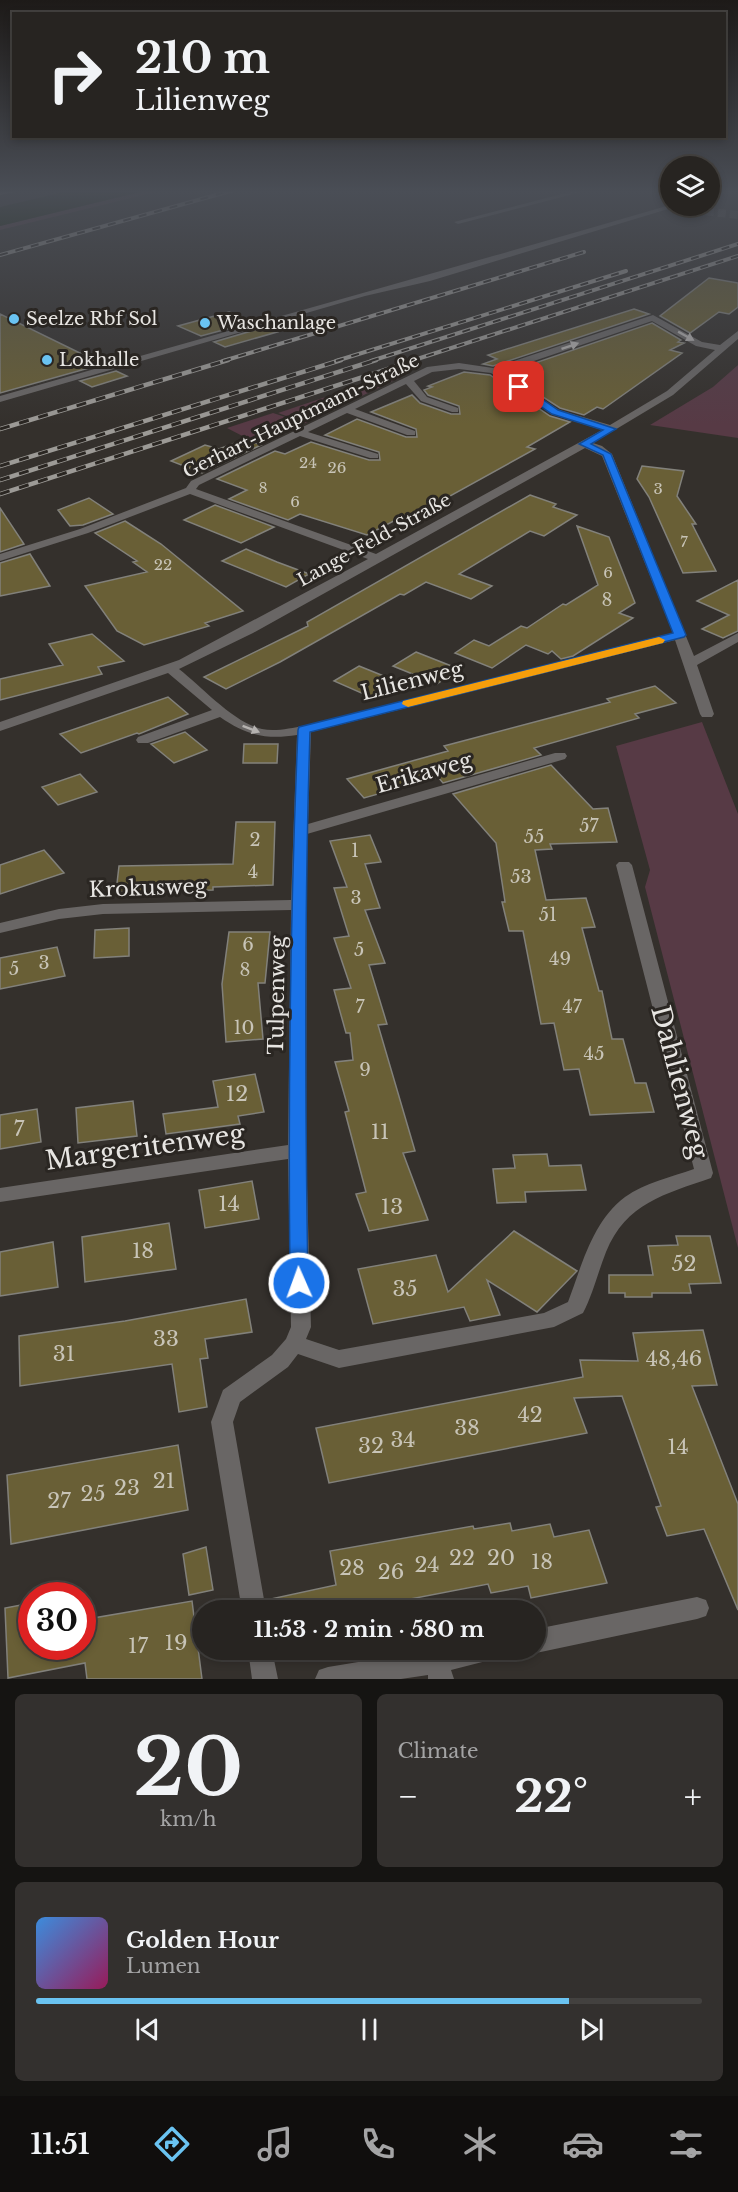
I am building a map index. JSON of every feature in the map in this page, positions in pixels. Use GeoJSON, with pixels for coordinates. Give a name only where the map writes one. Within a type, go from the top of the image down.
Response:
{"type":"FeatureCollection","features":[{"type":"Feature","properties":{"kind":"street"},"geometry":{"type":"LineString","coordinates":[[0,399],[352,297],[464,268]]}},
{"type":"Feature","properties":{"kind":"street"},"geometry":{"type":"LineString","coordinates":[[494,371],[653,318],[699,344],[721,348]]}},
{"type":"Feature","properties":{"kind":"street","name":"Lange-Feld-Straße"},"geometry":{"type":"LineString","coordinates":[[0,727],[171,669],[249,630],[611,429],[670,393],[738,334]]}},
{"type":"Feature","properties":{"kind":"street","name":"Gerhart-Hauptmann-Straße"},"geometry":{"type":"LineString","coordinates":[[0,558],[94,528],[190,490],[195,483],[430,369],[478,367],[494,371],[555,412],[611,429]]}},
{"type":"Feature","properties":{"kind":"street"},"geometry":{"type":"LineString","coordinates":[[409,381],[424,399],[455,410]]}},
{"type":"Feature","properties":{"kind":"street"},"geometry":{"type":"LineString","coordinates":[[347,410],[411,433]]}},
{"type":"Feature","properties":{"kind":"street"},"geometry":{"type":"LineString","coordinates":[[301,433],[374,456]]}},
{"type":"Feature","properties":{"kind":"street"},"geometry":{"type":"LineString","coordinates":[[584,444],[607,454],[680,635],[707,714]]}},
{"type":"Feature","properties":{"kind":"street"},"geometry":{"type":"LineString","coordinates":[[190,490],[378,559]]}},
{"type":"Feature","properties":{"kind":"street","name":"Lilienweg"},"geometry":{"type":"LineString","coordinates":[[171,669],[244,728],[259,733],[304,730],[680,635]]}},
{"type":"Feature","properties":{"kind":"street"},"geometry":{"type":"LineString","coordinates":[[690,663],[738,637]]}},
{"type":"Feature","properties":{"kind":"street"},"geometry":{"type":"LineString","coordinates":[[143,740],[223,711]]}},
{"type":"Feature","properties":{"kind":"street","name":"Tulpenweg"},"geometry":{"type":"LineString","coordinates":[[294,1344],[301,1327],[297,1151],[300,831],[304,730]]}},
{"type":"Feature","properties":{"kind":"street","name":"Erikaweg"},"geometry":{"type":"LineString","coordinates":[[300,831],[560,756]]}},
{"type":"Feature","properties":{"kind":"street","name":"Dahlienweg"},"geometry":{"type":"LineString","coordinates":[[294,1344],[339,1359],[547,1320],[576,1307],[596,1252],[610,1222],[633,1201],[704,1173],[624,865]]}},
{"type":"Feature","properties":{"kind":"street","name":"Krokusweg"},"geometry":{"type":"LineString","coordinates":[[0,928],[59,914],[103,909],[300,905]]}},
{"type":"Feature","properties":{"kind":"street","name":"Margeritenweg"},"geometry":{"type":"LineString","coordinates":[[0,1196],[297,1151]]}},
{"type":"Feature","properties":{"kind":"street"},"geometry":{"type":"LineString","coordinates":[[252,1600],[222,1422],[231,1396],[280,1361],[294,1344]]}},
{"type":"Feature","properties":{"kind":"street"},"geometry":{"type":"LineString","coordinates":[[546,1639],[697,1608]]}},
{"type":"Feature","properties":{"kind":"street"},"geometry":{"type":"LineString","coordinates":[[262,1660],[265,1679]]}},
{"type":"Feature","properties":{"kind":"street"},"geometry":{"type":"LineString","coordinates":[[327,1679],[439,1670],[464,1660]]}},
{"type":"Feature","properties":{"kind":"shaded area"},"geometry":{"type":"Polygon","coordinates":[[[738,365],[738,438],[650,425],[713,387],[738,365]]]}},
{"type":"Feature","properties":{"kind":"shaded area"},"geometry":{"type":"Polygon","coordinates":[[[394,374],[401,377],[306,423],[278,413],[394,374]]]}},
{"type":"Feature","properties":{"kind":"shaded area"},"geometry":{"type":"Polygon","coordinates":[[[273,413],[301,422],[260,445],[227,428],[273,413]]]}},
{"type":"Feature","properties":{"kind":"shaded area"},"geometry":{"type":"Polygon","coordinates":[[[702,722],[738,814],[738,1248],[645,887],[650,870],[616,746],[702,722]]]}},
{"type":"Feature","properties":{"kind":"building"},"geometry":{"type":"Polygon","coordinates":[[[709,278],[738,283],[738,307],[729,314],[719,312],[690,333],[660,316],[709,278]]]}},
{"type":"Feature","properties":{"kind":"building"},"geometry":{"type":"Polygon","coordinates":[[[634,309],[649,314],[493,366],[483,364],[497,359],[488,355],[634,309]]]}},
{"type":"Feature","properties":{"kind":"building"},"geometry":{"type":"Polygon","coordinates":[[[229,312],[253,322],[201,336],[178,326],[229,312]]]}},
{"type":"Feature","properties":{"kind":"building","name":"Lokhalle"},"geometry":{"type":"Polygon","coordinates":[[[0,314],[86,356],[103,364],[0,393],[0,314]]]}},
{"type":"Feature","properties":{"kind":"building"},"geometry":{"type":"Polygon","coordinates":[[[652,323],[681,340],[678,342],[684,343],[670,350],[682,353],[603,409],[597,407],[584,415],[560,408],[506,373],[652,323]]]}},
{"type":"Feature","properties":{"kind":"building"},"geometry":{"type":"Polygon","coordinates":[[[265,327],[277,332],[225,347],[214,342],[265,327]]]}},
{"type":"Feature","properties":{"kind":"building"},"geometry":{"type":"Polygon","coordinates":[[[116,371],[127,376],[92,387],[80,381],[116,371]]]}},
{"type":"Feature","properties":{"kind":"building"},"geometry":{"type":"Polygon","coordinates":[[[464,372],[490,375],[550,416],[570,422],[527,447],[535,449],[412,517],[405,515],[367,535],[300,514],[288,520],[229,499],[247,490],[217,479],[275,451],[285,454],[311,442],[369,460],[380,460],[379,452],[325,435],[357,419],[406,437],[417,437],[416,429],[371,412],[412,395],[420,403],[451,414],[460,414],[459,406],[428,395],[424,390],[432,387],[428,386],[464,372]]]}},
{"type":"Feature","properties":{"kind":"building"},"geometry":{"type":"Polygon","coordinates":[[[245,439],[261,445],[202,473],[171,461],[205,445],[219,449],[245,439]]]}},
{"type":"Feature","properties":{"kind":"building"},"geometry":{"type":"Polygon","coordinates":[[[642,466],[684,471],[677,496],[696,524],[692,524],[716,571],[683,573],[649,497],[637,479],[642,466]]]}},
{"type":"Feature","properties":{"kind":"building"},"geometry":{"type":"Polygon","coordinates":[[[530,495],[556,504],[553,507],[577,515],[544,536],[530,531],[459,574],[492,586],[471,599],[426,582],[226,689],[204,677],[308,626],[307,622],[530,495]]]}},
{"type":"Feature","properties":{"kind":"building"},"geometry":{"type":"Polygon","coordinates":[[[89,498],[113,514],[83,525],[70,526],[58,510],[89,498]]]}},
{"type":"Feature","properties":{"kind":"building"},"geometry":{"type":"Polygon","coordinates":[[[215,505],[274,527],[241,543],[184,520],[215,505]]]}},
{"type":"Feature","properties":{"kind":"building"},"geometry":{"type":"Polygon","coordinates":[[[0,508],[24,544],[0,552],[0,508]]]}},
{"type":"Feature","properties":{"kind":"building"},"geometry":{"type":"Polygon","coordinates":[[[125,521],[161,544],[243,611],[205,623],[209,626],[144,645],[117,631],[85,586],[147,572],[133,562],[137,561],[95,533],[125,521]]]}},
{"type":"Feature","properties":{"kind":"building"},"geometry":{"type":"Polygon","coordinates":[[[577,526],[609,537],[635,603],[619,613],[633,618],[573,656],[561,659],[552,651],[548,654],[526,645],[492,668],[455,653],[474,640],[489,646],[521,626],[527,628],[563,604],[566,605],[598,585],[577,526]]]}},
{"type":"Feature","properties":{"kind":"building"},"geometry":{"type":"Polygon","coordinates":[[[246,549],[309,574],[286,587],[222,561],[246,549]]]}},
{"type":"Feature","properties":{"kind":"building"},"geometry":{"type":"Polygon","coordinates":[[[30,554],[50,586],[0,596],[0,563],[30,554]]]}},
{"type":"Feature","properties":{"kind":"building"},"geometry":{"type":"Polygon","coordinates":[[[738,580],[738,631],[723,638],[702,629],[729,615],[697,601],[738,580]]]}},
{"type":"Feature","properties":{"kind":"building"},"geometry":{"type":"Polygon","coordinates":[[[92,634],[124,661],[98,667],[102,674],[0,700],[0,679],[63,665],[49,644],[92,634]]]}},
{"type":"Feature","properties":{"kind":"building"},"geometry":{"type":"Polygon","coordinates":[[[416,652],[459,669],[437,684],[393,666],[416,652]]]}},
{"type":"Feature","properties":{"kind":"building"},"geometry":{"type":"Polygon","coordinates":[[[359,666],[401,683],[375,699],[334,681],[359,666]]]}},
{"type":"Feature","properties":{"kind":"building"},"geometry":{"type":"Polygon","coordinates":[[[655,686],[676,703],[635,714],[639,718],[534,748],[541,755],[443,783],[438,777],[364,798],[347,779],[448,751],[444,746],[610,702],[607,699],[655,686]]]}},
{"type":"Feature","properties":{"kind":"building"},"geometry":{"type":"Polygon","coordinates":[[[168,697],[188,714],[139,734],[81,753],[60,734],[168,697]]]}},
{"type":"Feature","properties":{"kind":"building"},"geometry":{"type":"Polygon","coordinates":[[[185,732],[207,750],[174,763],[151,744],[185,732]]]}},
{"type":"Feature","properties":{"kind":"building"},"geometry":{"type":"Polygon","coordinates":[[[244,744],[278,744],[277,763],[243,763],[244,744]]]}},
{"type":"Feature","properties":{"kind":"building"},"geometry":{"type":"Polygon","coordinates":[[[551,765],[593,809],[608,808],[617,842],[550,844],[552,849],[535,850],[546,900],[586,898],[595,927],[582,928],[599,991],[602,991],[612,1039],[623,1039],[635,1083],[646,1083],[654,1112],[590,1115],[579,1069],[564,1070],[554,1023],[541,1024],[523,931],[509,931],[502,902],[505,902],[496,843],[453,794],[551,765]]]}},
{"type":"Feature","properties":{"kind":"building"},"geometry":{"type":"Polygon","coordinates":[[[80,774],[97,792],[58,805],[42,787],[80,774]]]}},
{"type":"Feature","properties":{"kind":"building"},"geometry":{"type":"Polygon","coordinates":[[[236,822],[275,822],[273,885],[213,887],[213,890],[116,892],[119,866],[233,864],[236,822]]]}},
{"type":"Feature","properties":{"kind":"building"},"geometry":{"type":"Polygon","coordinates":[[[370,835],[381,862],[365,864],[380,908],[365,910],[385,963],[369,965],[387,1024],[378,1025],[415,1151],[403,1153],[428,1220],[369,1231],[356,1194],[366,1192],[345,1112],[349,1111],[335,1062],[353,1060],[350,1033],[346,1033],[334,990],[351,988],[334,938],[349,936],[334,888],[347,887],[330,841],[370,835]]]}},
{"type":"Feature","properties":{"kind":"building"},"geometry":{"type":"Polygon","coordinates":[[[44,850],[64,873],[0,894],[0,865],[44,850]]]}},
{"type":"Feature","properties":{"kind":"building"},"geometry":{"type":"Polygon","coordinates":[[[129,928],[129,956],[94,958],[95,930],[129,928]]]}},
{"type":"Feature","properties":{"kind":"building"},"geometry":{"type":"Polygon","coordinates":[[[229,932],[270,932],[265,983],[258,983],[263,1039],[226,1042],[222,984],[229,932]]]}},
{"type":"Feature","properties":{"kind":"building"},"geometry":{"type":"Polygon","coordinates":[[[57,947],[65,976],[0,989],[0,958],[57,947]]]}},
{"type":"Feature","properties":{"kind":"building"},"geometry":{"type":"Polygon","coordinates":[[[255,1074],[264,1112],[238,1116],[240,1124],[166,1134],[163,1114],[218,1107],[213,1081],[255,1074]]]}},
{"type":"Feature","properties":{"kind":"building"},"geometry":{"type":"Polygon","coordinates":[[[133,1101],[137,1136],[78,1143],[76,1108],[133,1101]]]}},
{"type":"Feature","properties":{"kind":"building"},"geometry":{"type":"Polygon","coordinates":[[[37,1109],[41,1142],[0,1149],[0,1115],[37,1109]]]}},
{"type":"Feature","properties":{"kind":"building"},"geometry":{"type":"Polygon","coordinates":[[[547,1154],[549,1166],[581,1165],[586,1190],[525,1192],[526,1202],[497,1203],[493,1169],[515,1168],[513,1155],[547,1154]]]}},
{"type":"Feature","properties":{"kind":"building"},"geometry":{"type":"Polygon","coordinates":[[[252,1181],[259,1219],[205,1228],[199,1190],[252,1181]]]}},
{"type":"Feature","properties":{"kind":"building"},"geometry":{"type":"Polygon","coordinates":[[[169,1223],[176,1269],[85,1282],[82,1237],[169,1223]]]}},
{"type":"Feature","properties":{"kind":"building"},"geometry":{"type":"Polygon","coordinates":[[[514,1231],[577,1271],[537,1312],[487,1280],[500,1315],[470,1321],[464,1307],[373,1324],[358,1269],[436,1255],[448,1292],[514,1231]]]}},
{"type":"Feature","properties":{"kind":"building"},"geometry":{"type":"Polygon","coordinates":[[[676,1236],[710,1236],[721,1283],[689,1284],[691,1293],[652,1293],[652,1297],[625,1297],[625,1293],[609,1293],[609,1275],[653,1275],[648,1246],[678,1245],[676,1236]]]}},
{"type":"Feature","properties":{"kind":"building"},"geometry":{"type":"Polygon","coordinates":[[[53,1242],[58,1287],[0,1296],[0,1252],[53,1242]]]}},
{"type":"Feature","properties":{"kind":"building"},"geometry":{"type":"Polygon","coordinates":[[[246,1299],[252,1332],[205,1339],[208,1358],[200,1359],[207,1407],[179,1412],[172,1364],[20,1386],[19,1336],[125,1321],[246,1299]]]}},
{"type":"Feature","properties":{"kind":"building"},"geometry":{"type":"Polygon","coordinates":[[[703,1330],[717,1385],[692,1386],[738,1504],[738,1610],[704,1529],[667,1536],[656,1507],[661,1506],[622,1396],[574,1398],[587,1433],[329,1483],[316,1428],[583,1377],[580,1360],[638,1361],[633,1333],[703,1330]]]}},
{"type":"Feature","properties":{"kind":"building"},"geometry":{"type":"Polygon","coordinates":[[[178,1445],[188,1510],[11,1544],[7,1475],[178,1445]]]}},
{"type":"Feature","properties":{"kind":"building"},"geometry":{"type":"Polygon","coordinates":[[[510,1523],[512,1531],[550,1524],[554,1537],[589,1530],[607,1583],[531,1598],[528,1586],[491,1593],[488,1584],[405,1600],[266,1600],[336,1585],[330,1551],[473,1526],[474,1529],[510,1523]]]}},
{"type":"Feature","properties":{"kind":"building"},"geometry":{"type":"Polygon","coordinates":[[[206,1547],[213,1590],[189,1595],[183,1554],[206,1547]]]}},
{"type":"Feature","properties":{"kind":"building"},"geometry":{"type":"Polygon","coordinates":[[[192,1601],[192,1660],[200,1660],[202,1679],[87,1679],[85,1663],[8,1678],[5,1608],[18,1606],[18,1660],[96,1660],[96,1618],[192,1601]]]}},
{"type":"Feature","properties":{"kind":"railway"},"geometry":{"type":"LineString","coordinates":[[223,361],[530,268]]}},
{"type":"Feature","properties":{"kind":"railway"},"geometry":{"type":"LineString","coordinates":[[371,361],[662,268]]}},
{"type":"Feature","properties":{"kind":"railway"},"geometry":{"type":"LineString","coordinates":[[411,361],[700,268]]}},
{"type":"Feature","properties":{"kind":"railway"},"geometry":{"type":"LineString","coordinates":[[336,361],[626,271]]}},
{"type":"Feature","properties":{"kind":"railway"},"geometry":{"type":"LineString","coordinates":[[0,429],[228,360]]}},
{"type":"Feature","properties":{"kind":"railway"},"geometry":{"type":"LineString","coordinates":[[0,466],[341,360]]}},
{"type":"Feature","properties":{"kind":"railway"},"geometry":{"type":"LineString","coordinates":[[0,480],[376,360]]}},
{"type":"Feature","properties":{"kind":"railway"},"geometry":{"type":"LineString","coordinates":[[0,494],[416,360]]}},
{"type":"Feature","properties":{"kind":"slow traffic"},"geometry":{"type":"LineString","coordinates":[[408,704],[659,640]]}},
{"type":"Feature","properties":{"kind":"place","name":"Seelze Rbf Sol"},"geometry":{"type":"Point","coordinates":[14,319]}},
{"type":"Feature","properties":{"kind":"place","name":"Waschanlage"},"geometry":{"type":"Point","coordinates":[205,323]}},
{"type":"Feature","properties":{"kind":"place","name":"Lokhalle"},"geometry":{"type":"Point","coordinates":[47,360]}},
{"type":"Feature","properties":{"kind":"route"},"geometry":{"type":"LineString","coordinates":[[299,1283],[297,1151],[300,831],[304,730],[680,635],[607,454],[598,448],[584,444],[611,429],[555,412],[519,387]]}}]}
